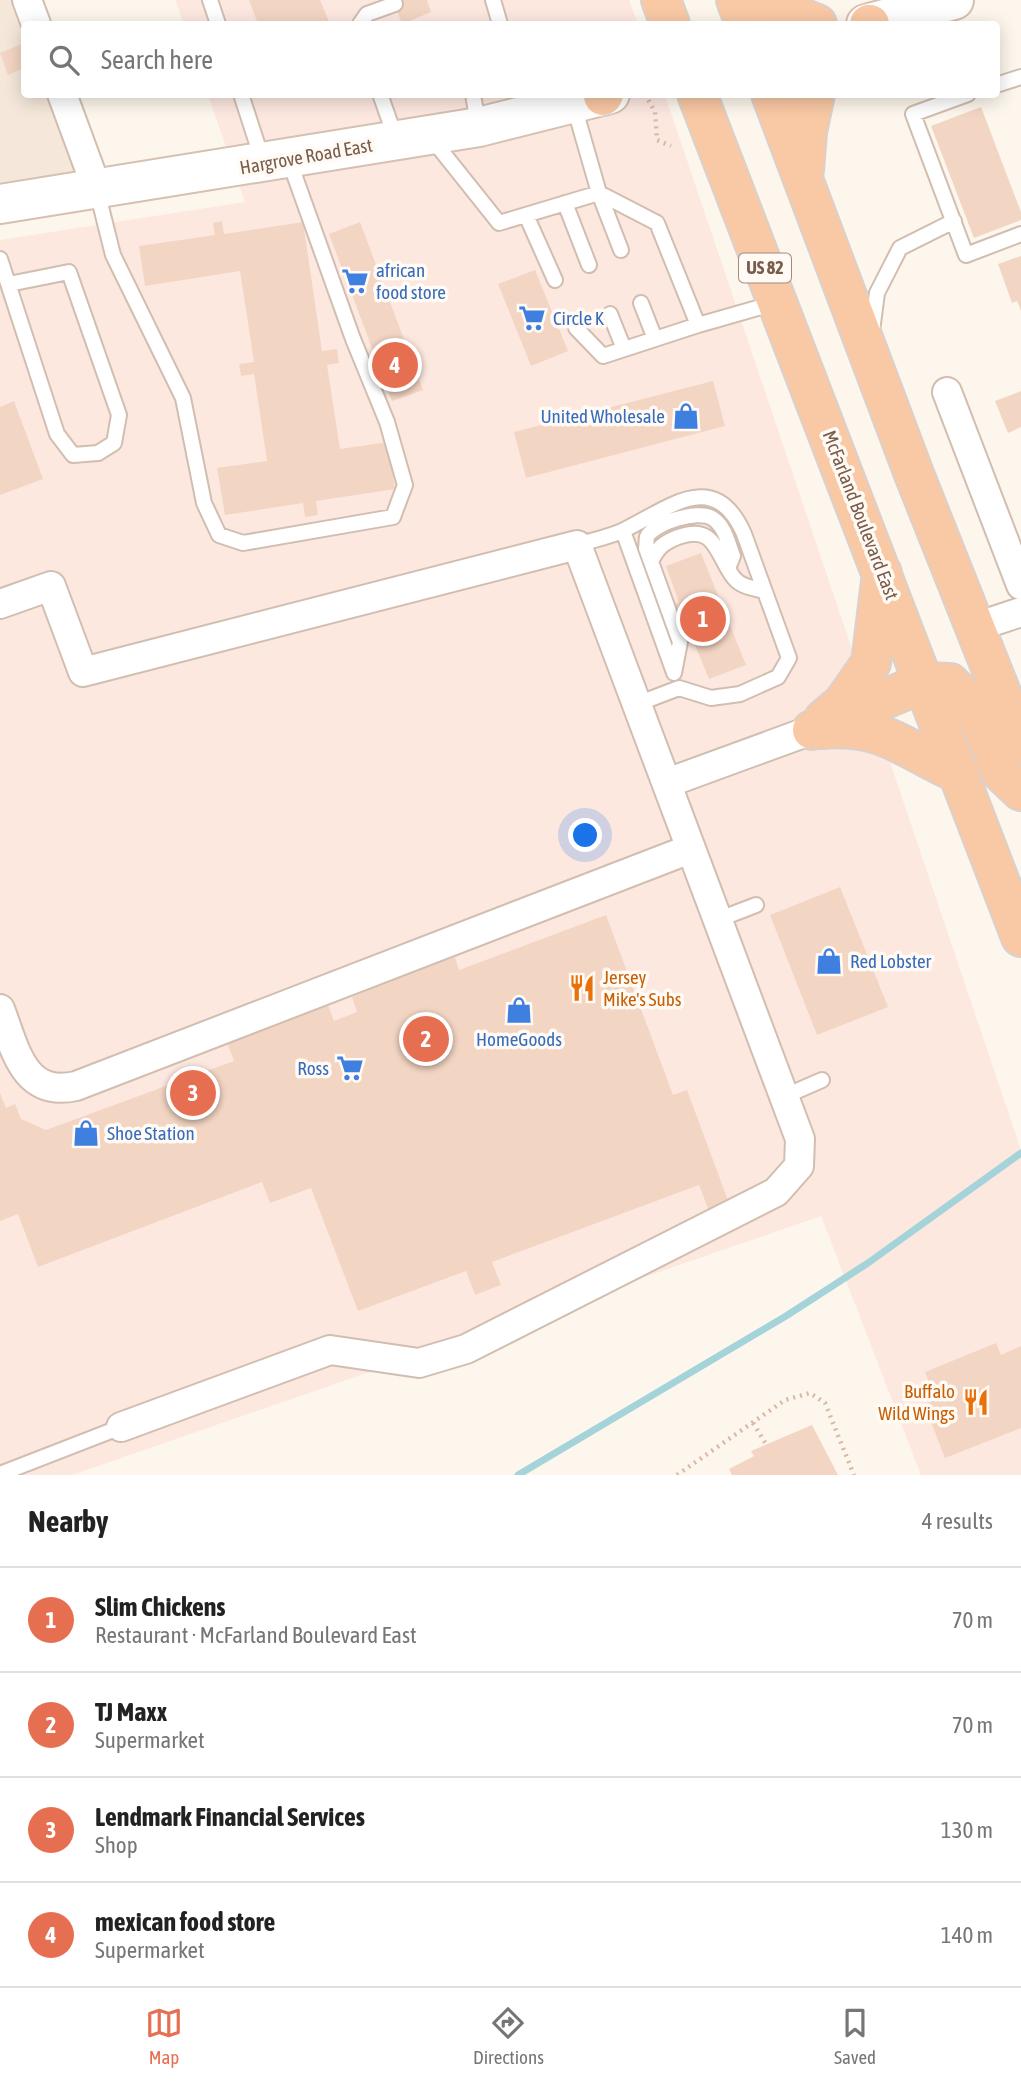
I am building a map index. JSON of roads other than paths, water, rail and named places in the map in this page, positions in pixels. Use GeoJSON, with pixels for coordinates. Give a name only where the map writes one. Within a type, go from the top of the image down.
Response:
{"type":"FeatureCollection","features":[{"type":"Feature","properties":{"kind":"highway"},"geometry":{"type":"LineString","coordinates":[[643,21],[648,0]]}},
{"type":"Feature","properties":{"kind":"highway"},"geometry":{"type":"LineString","coordinates":[[661,0],[669,21]]}},
{"type":"Feature","properties":{"kind":"highway"},"geometry":{"type":"LineString","coordinates":[[736,0],[744,21]]}},
{"type":"Feature","properties":{"kind":"highway"},"geometry":{"type":"LineString","coordinates":[[769,0],[782,10],[810,21]]}},
{"type":"Feature","properties":{"kind":"highway","name":"McFarland Boulevard East"},"geometry":{"type":"LineString","coordinates":[[699,98],[883,572],[1021,937]]}},
{"type":"Feature","properties":{"kind":"highway"},"geometry":{"type":"LineString","coordinates":[[773,98],[1021,743]]}},
{"type":"Feature","properties":{"kind":"highway"},"geometry":{"type":"LineString","coordinates":[[803,179],[807,132],[815,98]]}},
{"type":"Feature","properties":{"kind":"highway"},"geometry":{"type":"LineString","coordinates":[[812,730],[843,703],[871,663],[883,572]]}},
{"type":"Feature","properties":{"kind":"highway"},"geometry":{"type":"LineString","coordinates":[[812,730],[925,682],[950,683],[975,709],[1001,772],[1021,791]]}},
{"type":"Feature","properties":{"kind":"highway"},"geometry":{"type":"LineString","coordinates":[[812,730],[846,727],[890,736],[928,760],[960,774]]}},
{"type":"Feature","properties":{"kind":"main road"},"geometry":{"type":"LineString","coordinates":[[879,21],[954,0]]}},
{"type":"Feature","properties":{"kind":"main road","name":"Hargrove Road East"},"geometry":{"type":"LineString","coordinates":[[0,204],[413,138],[476,111],[520,111],[598,98]]}},
{"type":"Feature","properties":{"kind":"street"},"geometry":{"type":"LineString","coordinates":[[27,0],[35,21]]}},
{"type":"Feature","properties":{"kind":"street"},"geometry":{"type":"LineString","coordinates":[[63,98],[97,190]]}},
{"type":"Feature","properties":{"kind":"street"},"geometry":{"type":"LineString","coordinates":[[947,391],[1021,585]]}},
{"type":"Feature","properties":{"kind":"street"},"geometry":{"type":"LineString","coordinates":[[0,604],[51,586],[83,672],[577,545],[800,1139],[799,1166],[776,1192],[466,1349],[419,1363],[330,1350],[121,1427]]}},
{"type":"Feature","properties":{"kind":"street"},"geometry":{"type":"LineString","coordinates":[[976,627],[1021,611]]}},
{"type":"Feature","properties":{"kind":"street"},"geometry":{"type":"LineString","coordinates":[[667,783],[812,730]]}},
{"type":"Feature","properties":{"kind":"street"},"geometry":{"type":"LineString","coordinates":[[0,1009],[24,1069],[34,1080],[51,1088],[68,1088],[220,1032],[690,849]]}},
{"type":"Feature","properties":{"kind":"lane"},"geometry":{"type":"LineString","coordinates":[[210,0],[217,21]]}},
{"type":"Feature","properties":{"kind":"lane"},"geometry":{"type":"LineString","coordinates":[[362,21],[367,14],[395,4]]}},
{"type":"Feature","properties":{"kind":"lane"},"geometry":{"type":"LineString","coordinates":[[1000,84],[1021,77]]}},
{"type":"Feature","properties":{"kind":"lane"},"geometry":{"type":"LineString","coordinates":[[97,190],[113,255],[183,398],[204,503],[219,535],[243,543],[393,517],[405,485],[387,422],[276,161],[243,98]]}},
{"type":"Feature","properties":{"kind":"lane"},"geometry":{"type":"LineString","coordinates":[[383,98],[413,138],[499,223],[599,193],[657,223],[698,325]]}},
{"type":"Feature","properties":{"kind":"lane"},"geometry":{"type":"LineString","coordinates":[[598,98],[599,193],[621,250]]}},
{"type":"Feature","properties":{"kind":"lane"},"geometry":{"type":"LineString","coordinates":[[957,98],[913,114],[966,255],[1021,234]]}},
{"type":"Feature","properties":{"kind":"lane"},"geometry":{"type":"LineString","coordinates":[[565,203],[589,265]]}},
{"type":"Feature","properties":{"kind":"lane"},"geometry":{"type":"LineString","coordinates":[[526,215],[555,280]]}},
{"type":"Feature","properties":{"kind":"lane"},"geometry":{"type":"LineString","coordinates":[[869,353],[877,293],[900,248],[954,222]]}},
{"type":"Feature","properties":{"kind":"lane"},"geometry":{"type":"LineString","coordinates":[[0,259],[57,434],[73,455],[98,453],[114,443],[119,415],[69,272],[9,284]]}},
{"type":"Feature","properties":{"kind":"lane"},"geometry":{"type":"LineString","coordinates":[[576,328],[603,356],[779,302]]}},
{"type":"Feature","properties":{"kind":"lane"},"geometry":{"type":"LineString","coordinates":[[641,303],[655,339]]}},
{"type":"Feature","properties":{"kind":"lane"},"geometry":{"type":"LineString","coordinates":[[610,314],[624,349]]}},
{"type":"Feature","properties":{"kind":"lane"},"geometry":{"type":"LineString","coordinates":[[577,545],[623,531],[646,516],[695,498],[710,497],[725,503],[736,517],[789,658],[778,677],[740,694],[711,698],[680,688],[637,704]]}},
{"type":"Feature","properties":{"kind":"lane"},"geometry":{"type":"LineString","coordinates":[[623,531],[680,688]]}},
{"type":"Feature","properties":{"kind":"lane"},"geometry":{"type":"LineString","coordinates":[[674,673],[680,642],[652,562],[656,550],[664,542],[691,532],[706,534],[715,545],[721,561],[729,566],[733,577],[743,585],[764,591]]}},
{"type":"Feature","properties":{"kind":"lane"},"geometry":{"type":"LineString","coordinates":[[717,920],[756,905]]}},
{"type":"Feature","properties":{"kind":"lane"},"geometry":{"type":"LineString","coordinates":[[783,1097],[822,1080]]}},
{"type":"Feature","properties":{"kind":"lane"},"geometry":{"type":"LineString","coordinates":[[0,1474],[121,1427]]}},
{"type":"Feature","properties":{"kind":"waterway"},"geometry":{"type":"LineString","coordinates":[[518,1475],[786,1316],[868,1263],[1021,1153]]}},
{"type":"Feature","properties":{"kind":"place","name":"african food store"},"geometry":{"type":"Point","coordinates":[355,281]}},
{"type":"Feature","properties":{"kind":"place","name":"Circle K"},"geometry":{"type":"Point","coordinates":[532,318]}},
{"type":"Feature","properties":{"kind":"place","name":"mexican food store"},"geometry":{"type":"Point","coordinates":[395,365]}},
{"type":"Feature","properties":{"kind":"place","name":"United Wholesale"},"geometry":{"type":"Point","coordinates":[686,416]}},
{"type":"Feature","properties":{"kind":"place","name":"Slim Chickens"},"geometry":{"type":"Point","coordinates":[703,619]}},
{"type":"Feature","properties":{"kind":"place","name":"Red Lobster"},"geometry":{"type":"Point","coordinates":[829,961]}},
{"type":"Feature","properties":{"kind":"place","name":"Jersey Mike's Subs"},"geometry":{"type":"Point","coordinates":[582,988]}},
{"type":"Feature","properties":{"kind":"place","name":"HomeGoods"},"geometry":{"type":"Point","coordinates":[519,1010]}},
{"type":"Feature","properties":{"kind":"place","name":"TJ Maxx"},"geometry":{"type":"Point","coordinates":[426,1039]}},
{"type":"Feature","properties":{"kind":"place","name":"Ross"},"geometry":{"type":"Point","coordinates":[350,1068]}},
{"type":"Feature","properties":{"kind":"place","name":"Lendmark Financial Services"},"geometry":{"type":"Point","coordinates":[193,1093]}},
{"type":"Feature","properties":{"kind":"place","name":"Shoe Station"},"geometry":{"type":"Point","coordinates":[86,1133]}},
{"type":"Feature","properties":{"kind":"place","name":"Buffalo Wild Wings"},"geometry":{"type":"Point","coordinates":[976,1402]}}]}
